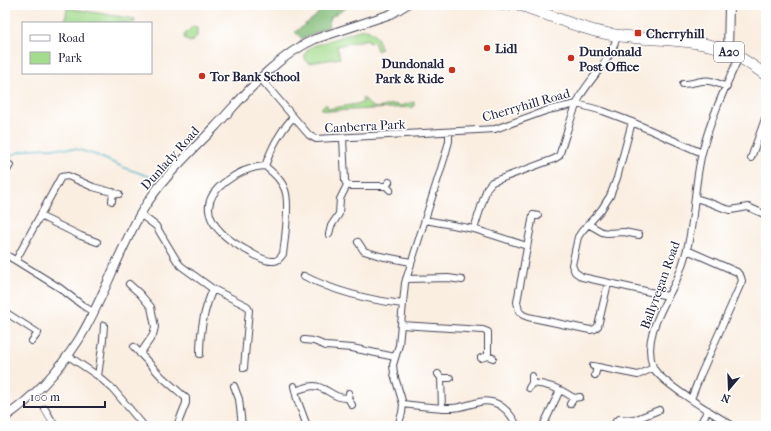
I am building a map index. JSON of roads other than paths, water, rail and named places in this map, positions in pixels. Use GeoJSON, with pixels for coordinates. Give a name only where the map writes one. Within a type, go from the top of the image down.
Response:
{"type":"FeatureCollection","features":[{"type":"Feature","properties":{"kind":"highway"},"geometry":{"type":"LineString","coordinates":[[502,5],[507,5]]}},
{"type":"Feature","properties":{"kind":"highway","name":"A20"},"geometry":{"type":"LineString","coordinates":[[524,6],[584,28],[617,35],[702,44],[739,57],[766,74]]}},
{"type":"Feature","properties":{"kind":"street","name":"Dunlady Road"},"geometry":{"type":"LineString","coordinates":[[5,417],[27,402],[49,378],[77,341],[93,312],[140,214],[166,177],[260,78],[285,56],[303,44],[396,12],[406,5]]}},
{"type":"Feature","properties":{"kind":"street"},"geometry":{"type":"LineString","coordinates":[[728,52],[729,5]]}},
{"type":"Feature","properties":{"kind":"street","name":"Cherryhill Road"},"geometry":{"type":"LineString","coordinates":[[449,132],[494,129],[548,110],[577,104],[581,95],[614,45],[617,35]]}},
{"type":"Feature","properties":{"kind":"street","name":"Ballyregan Road"},"geometry":{"type":"LineString","coordinates":[[653,368],[650,352],[652,337],[656,322],[677,279],[687,250],[702,154],[710,127],[739,57]]}},
{"type":"Feature","properties":{"kind":"street","name":"Canberra Park"},"geometry":{"type":"LineString","coordinates":[[260,78],[293,117],[310,135],[316,139],[449,132]]}},
{"type":"Feature","properties":{"kind":"street"},"geometry":{"type":"LineString","coordinates":[[683,84],[704,80],[712,81],[727,87]]}},
{"type":"Feature","properties":{"kind":"street"},"geometry":{"type":"LineString","coordinates":[[474,229],[487,188],[492,182],[554,159],[558,156],[577,104],[603,111],[632,122],[702,154]]}},
{"type":"Feature","properties":{"kind":"street"},"geometry":{"type":"LineString","coordinates":[[751,158],[766,116]]}},
{"type":"Feature","properties":{"kind":"street"},"geometry":{"type":"LineString","coordinates":[[265,166],[274,143],[282,130],[293,117]]}},
{"type":"Feature","properties":{"kind":"street"},"geometry":{"type":"LineString","coordinates":[[632,122],[610,196],[601,210],[578,237],[572,261],[573,269],[577,275],[582,277],[668,296]]}},
{"type":"Feature","properties":{"kind":"street"},"geometry":{"type":"LineString","coordinates":[[398,426],[403,404],[394,374],[393,365],[398,345],[406,279],[445,156],[449,142],[449,132]]}},
{"type":"Feature","properties":{"kind":"street"},"geometry":{"type":"LineString","coordinates":[[329,234],[339,214],[340,199],[347,185],[345,181],[343,138]]}},
{"type":"Feature","properties":{"kind":"street"},"geometry":{"type":"LineString","coordinates":[[265,166],[280,181],[286,190],[287,201],[282,254],[274,261],[266,260],[257,256],[234,243],[222,234],[214,225],[209,212],[210,199],[217,188],[245,170],[265,166]]}},
{"type":"Feature","properties":{"kind":"street"},"geometry":{"type":"LineString","coordinates":[[16,260],[58,181],[63,176],[68,176],[93,187],[116,193],[112,201]]}},
{"type":"Feature","properties":{"kind":"street"},"geometry":{"type":"LineString","coordinates":[[347,185],[389,186]]}},
{"type":"Feature","properties":{"kind":"street"},"geometry":{"type":"LineString","coordinates":[[695,198],[731,210],[748,207],[766,216]]}},
{"type":"Feature","properties":{"kind":"street"},"geometry":{"type":"LineString","coordinates":[[140,214],[156,226],[181,266],[213,289],[245,304],[248,307],[243,365],[236,360]]}},
{"type":"Feature","properties":{"kind":"street"},"geometry":{"type":"LineString","coordinates":[[538,216],[533,215],[517,302],[519,310],[525,316],[590,330],[595,329],[598,326],[608,283]]}},
{"type":"Feature","properties":{"kind":"street"},"geometry":{"type":"LineString","coordinates":[[40,216],[95,242],[89,248]]}},
{"type":"Feature","properties":{"kind":"street"},"geometry":{"type":"LineString","coordinates":[[425,220],[474,229],[527,246]]}},
{"type":"Feature","properties":{"kind":"street"},"geometry":{"type":"LineString","coordinates":[[588,224],[602,232],[624,232],[639,235]]}},
{"type":"Feature","properties":{"kind":"street"},"geometry":{"type":"LineString","coordinates":[[358,242],[364,251],[380,256],[411,262]]}},
{"type":"Feature","properties":{"kind":"street"},"geometry":{"type":"LineString","coordinates":[[687,250],[737,272],[742,281],[691,400]]}},
{"type":"Feature","properties":{"kind":"street"},"geometry":{"type":"LineString","coordinates":[[5,254],[60,288],[93,312]]}},
{"type":"Feature","properties":{"kind":"street"},"geometry":{"type":"LineString","coordinates":[[304,276],[324,286],[355,296],[402,304]]}},
{"type":"Feature","properties":{"kind":"street"},"geometry":{"type":"LineString","coordinates":[[406,279],[448,278],[462,280]]}},
{"type":"Feature","properties":{"kind":"street"},"geometry":{"type":"LineString","coordinates":[[129,284],[152,307],[155,327],[154,335],[140,354]]}},
{"type":"Feature","properties":{"kind":"street"},"geometry":{"type":"LineString","coordinates":[[192,347],[200,351],[204,313],[213,289]]}},
{"type":"Feature","properties":{"kind":"street"},"geometry":{"type":"LineString","coordinates":[[5,312],[38,333],[32,342]]}},
{"type":"Feature","properties":{"kind":"street"},"geometry":{"type":"LineString","coordinates":[[401,325],[483,330],[488,332],[487,357]]}},
{"type":"Feature","properties":{"kind":"street"},"geometry":{"type":"LineString","coordinates":[[98,376],[104,326]]}},
{"type":"Feature","properties":{"kind":"street"},"geometry":{"type":"LineString","coordinates":[[302,340],[314,341],[326,346],[352,348],[395,357]]}},
{"type":"Feature","properties":{"kind":"street"},"geometry":{"type":"LineString","coordinates":[[134,347],[162,378],[186,398],[186,403],[177,426]]}},
{"type":"Feature","properties":{"kind":"street"},"geometry":{"type":"LineString","coordinates":[[67,355],[98,376],[113,389],[144,426]]}},
{"type":"Feature","properties":{"kind":"street"},"geometry":{"type":"LineString","coordinates":[[595,375],[595,366],[638,375],[653,368],[664,380],[691,400],[733,426]]}},
{"type":"Feature","properties":{"kind":"street"},"geometry":{"type":"LineString","coordinates":[[442,408],[439,376],[450,378]]}},
{"type":"Feature","properties":{"kind":"street"},"geometry":{"type":"LineString","coordinates":[[532,376],[530,386],[545,384],[577,397],[570,404]]}},
{"type":"Feature","properties":{"kind":"street"},"geometry":{"type":"LineString","coordinates":[[234,386],[239,399],[242,426]]}},
{"type":"Feature","properties":{"kind":"street"},"geometry":{"type":"LineString","coordinates":[[307,426],[301,413],[294,389],[315,386],[322,388],[337,397],[348,396],[352,406]]}},
{"type":"Feature","properties":{"kind":"street"},"geometry":{"type":"LineString","coordinates":[[543,426],[560,390]]}},
{"type":"Feature","properties":{"kind":"street"},"geometry":{"type":"LineString","coordinates":[[403,404],[454,408],[481,401],[492,402],[502,406],[512,415],[517,426]]}},
{"type":"Feature","properties":{"kind":"street"},"geometry":{"type":"LineString","coordinates":[[650,405],[652,412]]}},
{"type":"Feature","properties":{"kind":"street"},"geometry":{"type":"LineString","coordinates":[[614,426],[616,421],[634,420],[660,410]]}},
{"type":"Feature","properties":{"kind":"street"},"geometry":{"type":"LineString","coordinates":[[699,426],[708,410]]}},
{"type":"Feature","properties":{"kind":"street"},"geometry":{"type":"LineString","coordinates":[[46,413],[55,426]]}},
{"type":"Feature","properties":{"kind":"waterway"},"geometry":{"type":"LineString","coordinates":[[5,157],[30,149],[76,149],[96,155],[125,168],[154,178]]}},
{"type":"Feature","properties":{"kind":"place","name":"Cherryhill"},"geometry":{"type":"Point","coordinates":[638,33]}},
{"type":"Feature","properties":{"kind":"place","name":"Lidl"},"geometry":{"type":"Point","coordinates":[487,48]}},
{"type":"Feature","properties":{"kind":"place","name":"Dundonald Post Office"},"geometry":{"type":"Point","coordinates":[571,58]}},
{"type":"Feature","properties":{"kind":"place","name":"Dundonald Park & Ride"},"geometry":{"type":"Point","coordinates":[452,70]}},
{"type":"Feature","properties":{"kind":"place","name":"Tor Bank School"},"geometry":{"type":"Point","coordinates":[202,76]}}]}
